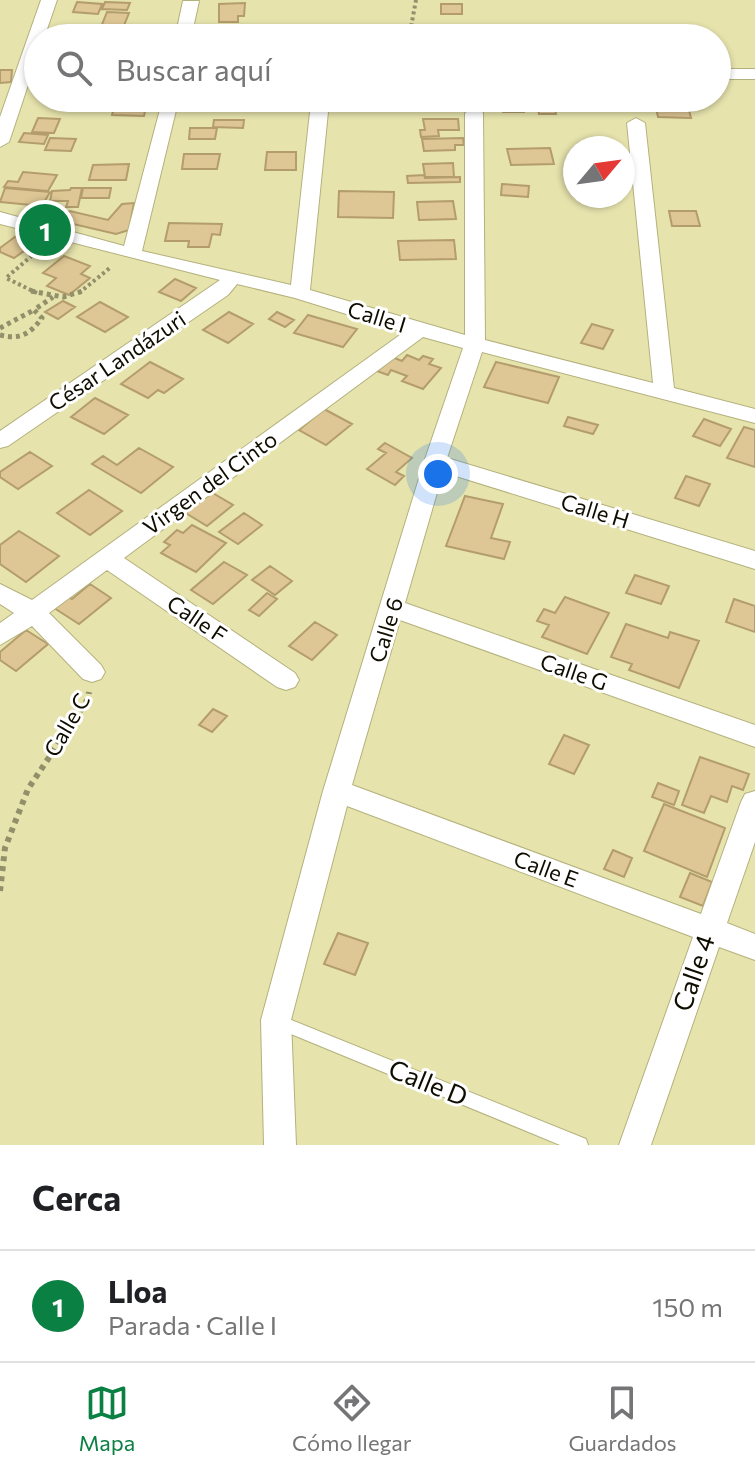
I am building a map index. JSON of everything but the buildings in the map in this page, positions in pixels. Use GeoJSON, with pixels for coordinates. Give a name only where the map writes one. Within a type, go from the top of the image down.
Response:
{"type":"FeatureCollection","features":[{"type":"Feature","properties":{"kind":"street"},"geometry":{"type":"LineString","coordinates":[[41,24],[49,0]]}},
{"type":"Feature","properties":{"kind":"street"},"geometry":{"type":"LineString","coordinates":[[186,24],[191,1]]}},
{"type":"Feature","properties":{"kind":"street"},"geometry":{"type":"LineString","coordinates":[[0,142],[24,72]]}},
{"type":"Feature","properties":{"kind":"street"},"geometry":{"type":"LineString","coordinates":[[731,74],[755,74]]}},
{"type":"Feature","properties":{"kind":"street"},"geometry":{"type":"LineString","coordinates":[[129,253],[167,112]]}},
{"type":"Feature","properties":{"kind":"street"},"geometry":{"type":"LineString","coordinates":[[300,293],[319,112]]}},
{"type":"Feature","properties":{"kind":"street","name":"Calle 6"},"geometry":{"type":"LineString","coordinates":[[280,1145],[276,1020],[337,791],[435,462],[475,343],[474,113]]}},
{"type":"Feature","properties":{"kind":"street"},"geometry":{"type":"LineString","coordinates":[[636,123],[664,390]]}},
{"type":"Feature","properties":{"kind":"street","name":"Calle I"},"geometry":{"type":"LineString","coordinates":[[0,218],[129,253],[300,293],[420,330],[664,390],[755,416]]}},
{"type":"Feature","properties":{"kind":"street","name":"César Landázuri"},"geometry":{"type":"LineString","coordinates":[[0,441],[221,291],[232,278]]}},
{"type":"Feature","properties":{"kind":"street","name":"Virgen del Cinto"},"geometry":{"type":"LineString","coordinates":[[0,636],[420,330]]}},
{"type":"Feature","properties":{"kind":"street","name":"Calle H"},"geometry":{"type":"LineString","coordinates":[[435,462],[755,560]]}},
{"type":"Feature","properties":{"kind":"street","name":"Calle F"},"geometry":{"type":"LineString","coordinates":[[107,558],[286,680]]}},
{"type":"Feature","properties":{"kind":"street","name":"Calle C"},"geometry":{"type":"LineString","coordinates":[[0,593],[33,612],[92,672]]}},
{"type":"Feature","properties":{"kind":"street","name":"Calle G"},"geometry":{"type":"LineString","coordinates":[[393,608],[755,736]]}},
{"type":"Feature","properties":{"kind":"street","name":"Calle E"},"geometry":{"type":"LineString","coordinates":[[337,791],[755,947]]}},
{"type":"Feature","properties":{"kind":"street","name":"Calle 4"},"geometry":{"type":"LineString","coordinates":[[635,1145],[755,802]]}},
{"type":"Feature","properties":{"kind":"lane","name":"Calle D"},"geometry":{"type":"LineString","coordinates":[[276,1020],[580,1145]]}},
{"type":"Feature","properties":{"kind":"path"},"geometry":{"type":"LineString","coordinates":[[412,24],[416,0]]}},
{"type":"Feature","properties":{"kind":"path"},"geometry":{"type":"LineString","coordinates":[[0,280],[58,234]]}},
{"type":"Feature","properties":{"kind":"path"},"geometry":{"type":"LineString","coordinates":[[6,278],[17,285],[53,296],[77,295],[129,253]]}},
{"type":"Feature","properties":{"kind":"path"},"geometry":{"type":"LineString","coordinates":[[0,328],[53,296]]}},
{"type":"Feature","properties":{"kind":"path"},"geometry":{"type":"LineString","coordinates":[[0,335],[13,339],[30,334],[42,318],[34,310]]}},
{"type":"Feature","properties":{"kind":"path","name":"Calle C"},"geometry":{"type":"LineString","coordinates":[[0,891],[5,848],[28,789],[88,699],[92,672]]}},
{"type":"Feature","properties":{"kind":"place","name":"Lloa"},"geometry":{"type":"Point","coordinates":[45,230]}}]}
